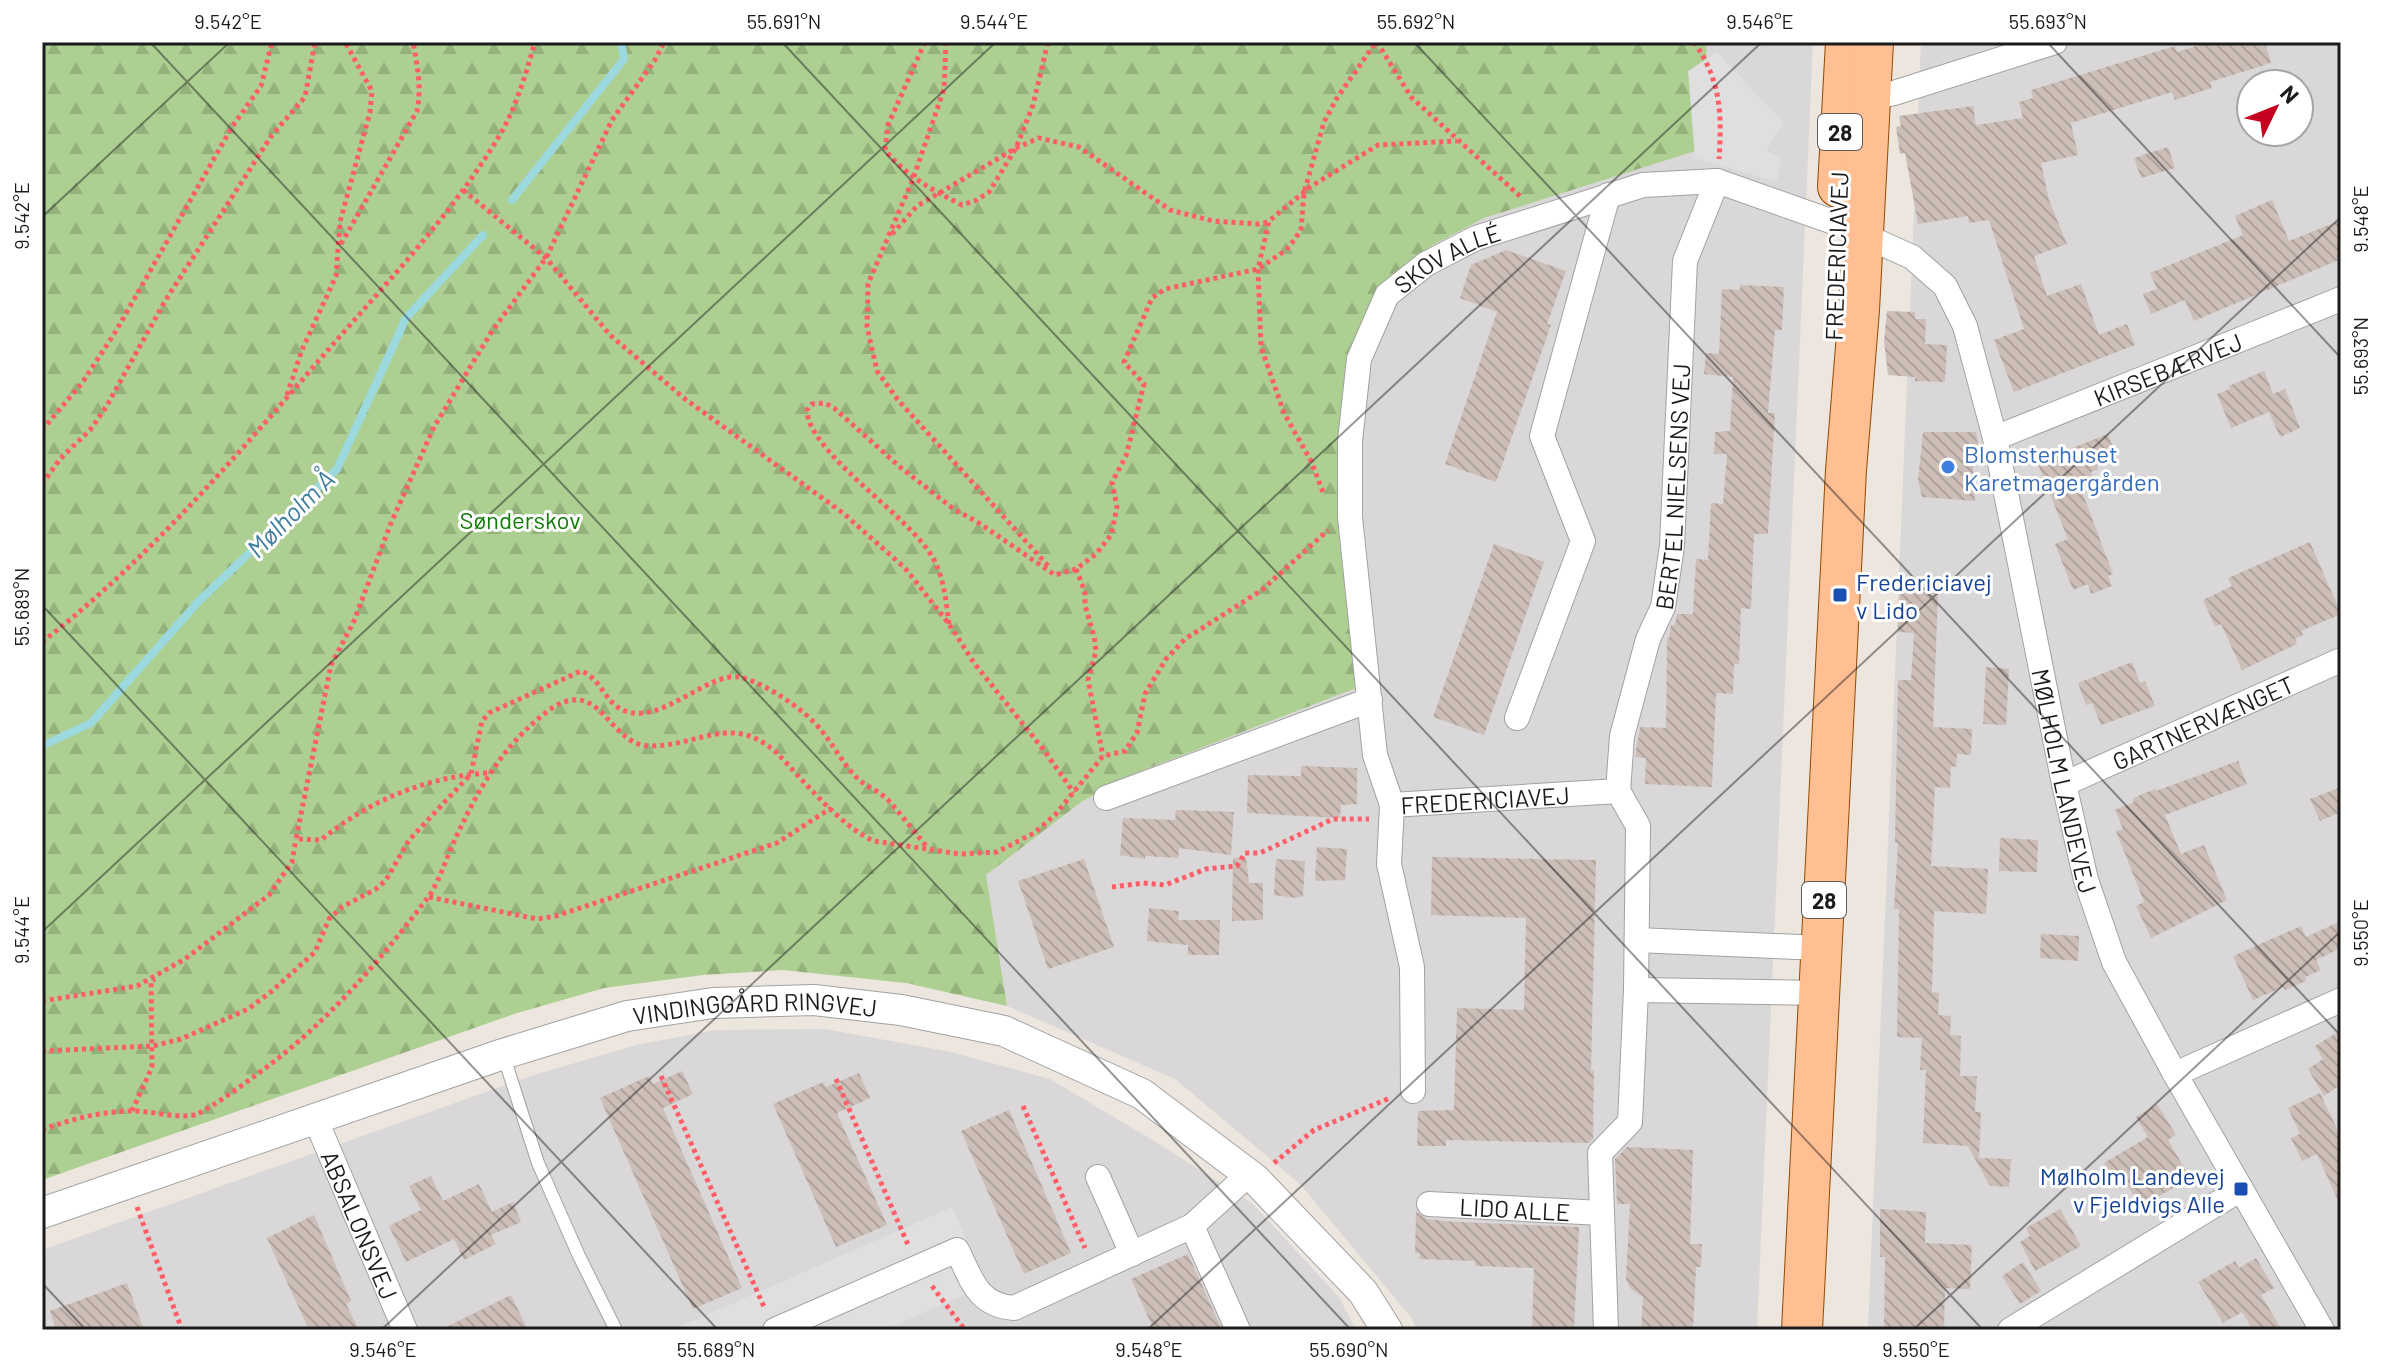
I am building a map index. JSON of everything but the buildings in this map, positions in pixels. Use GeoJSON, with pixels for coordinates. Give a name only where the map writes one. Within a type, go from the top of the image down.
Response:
{"type":"FeatureCollection","features":[{"type":"Feature","properties":{"kind":"main road","name":"FREDERICIAVEJ"},"geometry":{"type":"LineString","coordinates":[[1846,42],[1848,228]]}},
{"type":"Feature","properties":{"kind":"main road","name":"FREDERICIAVEJ"},"geometry":{"type":"LineString","coordinates":[[1802,1330],[1846,470],[1832,373],[1848,228],[1871,98],[1873,42]]}},
{"type":"Feature","properties":{"kind":"street"},"geometry":{"type":"LineString","coordinates":[[1871,98],[2055,42]]}},
{"type":"Feature","properties":{"kind":"street","name":"SKOV ALLÉ"},"geometry":{"type":"LineString","coordinates":[[1393,813],[1375,755],[1350,517],[1350,441],[1359,359],[1387,295],[1426,264],[1476,238],[1643,185],[1717,181],[1848,228]]}},
{"type":"Feature","properties":{"kind":"street","name":"BERTEL NIELSENS VEJ"},"geometry":{"type":"LineString","coordinates":[[1618,791],[1622,736],[1648,639],[1663,607],[1672,546],[1685,261],[1717,181]]}},
{"type":"Feature","properties":{"kind":"street"},"geometry":{"type":"LineString","coordinates":[[1517,718],[1583,541],[1542,436],[1608,195]]}},
{"type":"Feature","properties":{"kind":"street","name":"MØLHOLM LANDEVEJ"},"geometry":{"type":"LineString","coordinates":[[1848,228],[1912,257],[1945,286],[1965,326],[1995,438],[2086,880],[2114,962],[2322,1330]]}},
{"type":"Feature","properties":{"kind":"street","name":"KIRSEBÆRVEJ"},"geometry":{"type":"LineString","coordinates":[[1995,438],[2341,299]]}},
{"type":"Feature","properties":{"kind":"street","name":"GARTNERVÆNGET"},"geometry":{"type":"LineString","coordinates":[[2064,784],[2341,660]]}},
{"type":"Feature","properties":{"kind":"street"},"geometry":{"type":"LineString","coordinates":[[1106,798],[1370,700]]}},
{"type":"Feature","properties":{"kind":"street"},"geometry":{"type":"LineString","coordinates":[[1618,791],[1638,826],[1636,990],[1820,993]]}},
{"type":"Feature","properties":{"kind":"street","name":"FREDERICIAVEJ"},"geometry":{"type":"LineString","coordinates":[[1413,1091],[1412,967],[1389,864],[1393,813],[1618,791]]}},
{"type":"Feature","properties":{"kind":"street"},"geometry":{"type":"LineString","coordinates":[[1637,940],[1821,948]]}},
{"type":"Feature","properties":{"kind":"street","name":"LIDO ALLE"},"geometry":{"type":"LineString","coordinates":[[1606,1330],[1600,1153],[1630,1122],[1636,990]]}},
{"type":"Feature","properties":{"kind":"street","name":"VINDINGGÅRD RINGVEJ"},"geometry":{"type":"LineString","coordinates":[[42,1213],[503,1054],[627,1016],[713,1003],[814,1000],[901,1010],[1004,1031],[1142,1094],[1252,1176],[1363,1292],[1387,1330]]}},
{"type":"Feature","properties":{"kind":"street"},"geometry":{"type":"LineString","coordinates":[[2175,1074],[2341,1000]]}},
{"type":"Feature","properties":{"kind":"street","name":"ABSALONSVEJ"},"geometry":{"type":"LineString","coordinates":[[315,1118],[405,1330]]}},
{"type":"Feature","properties":{"kind":"street"},"geometry":{"type":"LineString","coordinates":[[772,1323],[957,1250],[982,1297],[996,1307],[1014,1308],[1192,1226],[1252,1176]]}},
{"type":"Feature","properties":{"kind":"street"},"geometry":{"type":"LineString","coordinates":[[1098,1177],[1132,1254]]}},
{"type":"Feature","properties":{"kind":"street"},"geometry":{"type":"LineString","coordinates":[[2010,1330],[2241,1189]]}},
{"type":"Feature","properties":{"kind":"street","name":"LIDO ALLE"},"geometry":{"type":"LineString","coordinates":[[1429,1204],[1602,1213]]}},
{"type":"Feature","properties":{"kind":"street"},"geometry":{"type":"LineString","coordinates":[[1192,1226],[1238,1330]]}},
{"type":"Feature","properties":{"kind":"lane"},"geometry":{"type":"LineString","coordinates":[[503,1054],[538,1163],[616,1330]]}},
{"type":"Feature","properties":{"kind":"path"},"geometry":{"type":"LineString","coordinates":[[42,430],[82,383],[116,331],[232,127],[261,86],[272,42]]}},
{"type":"Feature","properties":{"kind":"path"},"geometry":{"type":"LineString","coordinates":[[42,484],[106,407],[165,301],[272,135],[305,97],[315,42]]}},
{"type":"Feature","properties":{"kind":"path"},"geometry":{"type":"LineString","coordinates":[[286,398],[302,350],[336,276],[340,222],[370,112],[372,91],[345,42]]}},
{"type":"Feature","properties":{"kind":"path"},"geometry":{"type":"LineString","coordinates":[[338,249],[417,111],[419,79],[413,42]]}},
{"type":"Feature","properties":{"kind":"path"},"geometry":{"type":"LineString","coordinates":[[42,642],[92,604],[179,515],[286,398],[463,190],[502,132],[520,92],[535,42]]}},
{"type":"Feature","properties":{"kind":"path"},"geometry":{"type":"LineString","coordinates":[[132,1111],[152,1067],[151,981],[269,895],[292,862],[331,665],[354,621],[391,523],[434,427],[492,331],[546,258],[612,120],[655,60],[664,42]]}},
{"type":"Feature","properties":{"kind":"path"},"geometry":{"type":"LineString","coordinates":[[925,42],[888,125],[885,150],[899,168],[913,179],[962,205],[989,192],[1016,148],[1033,105],[1048,42]]}},
{"type":"Feature","properties":{"kind":"path"},"geometry":{"type":"LineString","coordinates":[[946,42],[944,89],[913,179],[868,284],[867,327],[877,371],[898,400],[1055,575]]}},
{"type":"Feature","properties":{"kind":"path"},"geometry":{"type":"LineString","coordinates":[[1055,575],[1076,569],[1105,545],[1115,526],[1117,507],[1112,482],[1126,456],[1144,384],[1124,362],[1152,298],[1165,289],[1258,269],[1286,250],[1301,229],[1304,193],[1324,122],[1376,42],[1411,97],[1543,218]]}},
{"type":"Feature","properties":{"kind":"path"},"geometry":{"type":"LineString","coordinates":[[1694,42],[1709,64],[1720,105],[1717,181]]}},
{"type":"Feature","properties":{"kind":"path"},"geometry":{"type":"LineString","coordinates":[[889,238],[917,206],[1016,148],[1039,138],[1079,147],[1170,210],[1213,221],[1258,224],[1269,221],[1304,193],[1378,145],[1457,141]]}},
{"type":"Feature","properties":{"kind":"path"},"geometry":{"type":"LineString","coordinates":[[463,190],[546,258],[610,335],[685,399],[843,513],[905,568],[1074,793]]}},
{"type":"Feature","properties":{"kind":"path"},"geometry":{"type":"LineString","coordinates":[[42,1130],[79,1116],[132,1111],[194,1115],[271,1064],[306,1035],[355,986],[429,897],[488,773],[516,739],[546,712],[563,702],[586,701],[596,706],[614,729],[644,747],[667,746],[726,731],[748,734],[767,743],[832,808],[864,837],[874,841],[960,854],[997,852],[1034,833],[1055,815],[1103,756],[1125,751],[1137,733],[1145,694],[1166,659],[1185,639],[1262,590],[1327,531],[1350,517],[1324,495],[1311,461],[1284,413],[1261,347],[1258,269],[1269,221]]}},
{"type":"Feature","properties":{"kind":"path"},"geometry":{"type":"LineString","coordinates":[[949,624],[945,591],[933,558],[912,531],[834,458],[808,420],[807,410],[812,404],[825,403],[834,408],[900,467],[955,510],[1055,575]]}},
{"type":"Feature","properties":{"kind":"path"},"geometry":{"type":"LineString","coordinates":[[1076,569],[1085,592],[1085,605],[1094,636],[1096,651],[1088,680],[1103,756]]}},
{"type":"Feature","properties":{"kind":"path"},"geometry":{"type":"LineString","coordinates":[[42,1051],[153,1046],[181,1039],[248,1009],[315,952],[329,919],[342,907],[376,889],[386,880],[409,840],[471,774],[482,721],[489,713],[581,671],[592,675],[607,697],[623,711],[644,715],[720,679],[739,677],[793,704],[820,729],[859,780],[886,798],[927,847]]}},
{"type":"Feature","properties":{"kind":"path"},"geometry":{"type":"LineString","coordinates":[[296,839],[321,840],[342,822],[391,795],[471,774],[488,773]]}},
{"type":"Feature","properties":{"kind":"path"},"geometry":{"type":"LineString","coordinates":[[429,897],[537,919],[556,916],[777,843],[832,808]]}},
{"type":"Feature","properties":{"kind":"path"},"geometry":{"type":"LineString","coordinates":[[1112,887],[1143,883],[1165,885],[1206,869],[1237,866],[1245,853],[1260,853],[1333,819],[1393,813]]}},
{"type":"Feature","properties":{"kind":"path"},"geometry":{"type":"LineString","coordinates":[[42,1001],[137,986],[185,959]]}},
{"type":"Feature","properties":{"kind":"path"},"geometry":{"type":"LineString","coordinates":[[661,1076],[772,1323]]}},
{"type":"Feature","properties":{"kind":"path"},"geometry":{"type":"LineString","coordinates":[[836,1079],[918,1267],[965,1330]]}},
{"type":"Feature","properties":{"kind":"path"},"geometry":{"type":"LineString","coordinates":[[1252,1176],[1314,1130],[1413,1091]]}},
{"type":"Feature","properties":{"kind":"path"},"geometry":{"type":"LineString","coordinates":[[1023,1106],[1096,1271]]}},
{"type":"Feature","properties":{"kind":"path"},"geometry":{"type":"LineString","coordinates":[[128,1182],[182,1330]]}},
{"type":"Feature","properties":{"kind":"shaded area"},"geometry":{"type":"Polygon","coordinates":[[[1706,42],[1813,42],[1757,1330],[1417,1330],[1410,1316],[1300,1184],[1175,1079],[1007,1006],[985,875],[1080,803],[1123,778],[1359,687],[1340,490],[1379,293],[1431,246],[1484,218],[1710,146],[1706,42]]]}},
{"type":"Feature","properties":{"kind":"shaded area"},"geometry":{"type":"Polygon","coordinates":[[[1921,42],[2341,42],[2341,1330],[1868,1330],[1921,42]]]}},
{"type":"Feature","properties":{"kind":"shaded area"},"geometry":{"type":"Polygon","coordinates":[[[1717,52],[1784,123],[1766,151],[1782,157],[1777,182],[1695,158],[1688,71],[1717,52]]]}},
{"type":"Feature","properties":{"kind":"shaded area"},"geometry":{"type":"Polygon","coordinates":[[[825,1029],[951,1052],[1050,1079],[1252,1203],[1339,1297],[1356,1330],[42,1330],[42,1250],[531,1076],[636,1045],[715,1030],[825,1029]]]}},
{"type":"Feature","properties":{"kind":"shaded area"},"geometry":{"type":"Polygon","coordinates":[[[952,1207],[987,1285],[884,1330],[672,1330],[952,1207]]]}},
{"type":"Feature","properties":{"kind":"green space","name":"Sønderskov"},"geometry":{"type":"Polygon","coordinates":[[[42,42],[1706,42],[1711,146],[1484,218],[1431,246],[1379,293],[1347,375],[1359,687],[1123,778],[1080,803],[986,875],[1007,1006],[906,983],[783,970],[703,975],[604,988],[514,1014],[42,1180],[42,42]]]}},
{"type":"Feature","properties":{"kind":"waterway","name":"Mølholm Å"},"geometry":{"type":"LineString","coordinates":[[512,200],[624,59],[621,42]]}},
{"type":"Feature","properties":{"kind":"waterway","name":"Mølholm Å"},"geometry":{"type":"LineString","coordinates":[[42,746],[91,723],[198,602],[337,469],[406,318],[483,235]]}},
{"type":"Feature","properties":{"kind":"place","name":"Blomsterhuset Karetmagergården"},"geometry":{"type":"Point","coordinates":[1948,467]}},
{"type":"Feature","properties":{"kind":"place","name":"Fredericiavej v Lido"},"geometry":{"type":"Point","coordinates":[1840,595]}},
{"type":"Feature","properties":{"kind":"place","name":"Mølholm Landevej v Fjeldvigs Alle"},"geometry":{"type":"Point","coordinates":[2241,1189]}}]}
